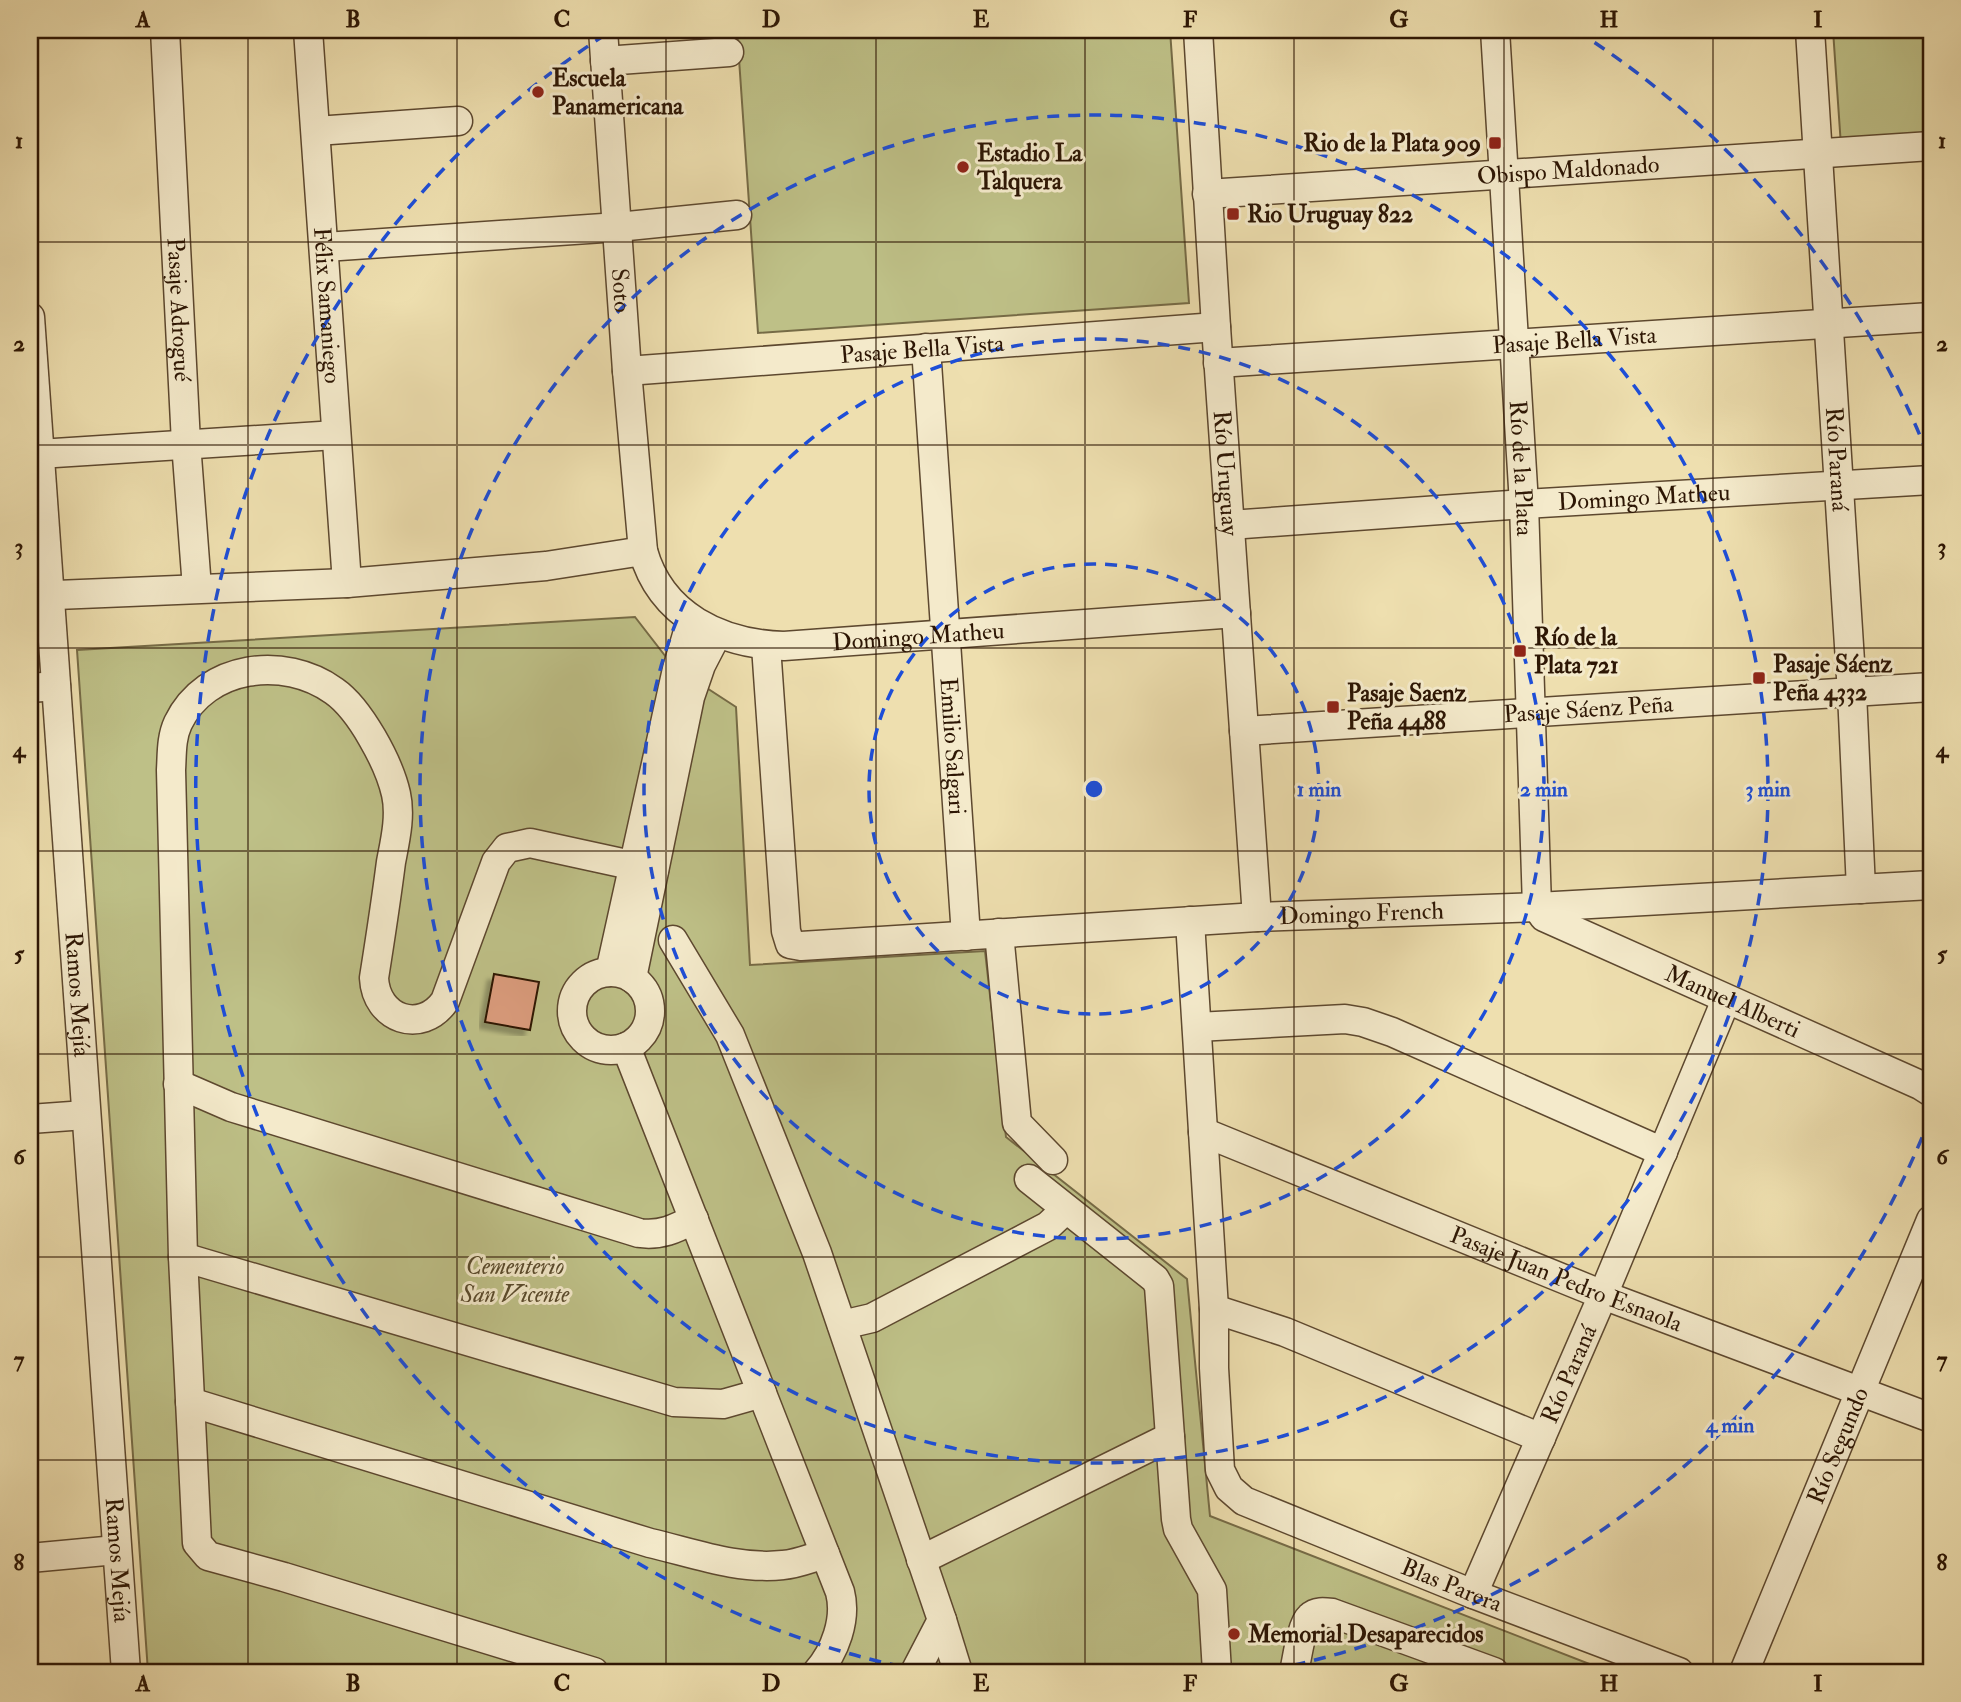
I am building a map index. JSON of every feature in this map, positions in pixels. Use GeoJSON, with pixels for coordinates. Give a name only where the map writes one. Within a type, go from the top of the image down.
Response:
{"type":"FeatureCollection","features":[{"type":"Feature","properties":{"kind":"street","name":"Pasaje Adrogué"},"geometry":{"type":"LineString","coordinates":[[165,30],[186,443],[197,588]]}},
{"type":"Feature","properties":{"kind":"street","name":"Félix Samaniego"},"geometry":{"type":"LineString","coordinates":[[308,30],[347,583]]}},
{"type":"Feature","properties":{"kind":"street","name":"Soto"},"geometry":{"type":"LineString","coordinates":[[603,30],[627,371],[643,551]]}},
{"type":"Feature","properties":{"kind":"street","name":"Río Uruguay"},"geometry":{"type":"LineString","coordinates":[[1204,30],[1207,194],[1257,917]]}},
{"type":"Feature","properties":{"kind":"street","name":"Río de la Plata"},"geometry":{"type":"LineString","coordinates":[[1495,30],[1524,504],[1537,907]]}},
{"type":"Feature","properties":{"kind":"street","name":"Río Paraná"},"geometry":{"type":"LineString","coordinates":[[1810,30],[1852,693],[1861,889]]}},
{"type":"Feature","properties":{"kind":"street"},"geometry":{"type":"LineString","coordinates":[[605,61],[729,52]]}},
{"type":"Feature","properties":{"kind":"street"},"geometry":{"type":"LineString","coordinates":[[316,131],[458,121]]}},
{"type":"Feature","properties":{"kind":"street","name":"Obispo Maldonado"},"geometry":{"type":"LineString","coordinates":[[1207,194],[1931,146]]}},
{"type":"Feature","properties":{"kind":"street"},"geometry":{"type":"LineString","coordinates":[[324,247],[737,215]]}},
{"type":"Feature","properties":{"kind":"street","name":"Ramos Mejía"},"geometry":{"type":"LineString","coordinates":[[30,317],[39,454],[39,595],[43,687],[85,1115],[126,1672]]}},
{"type":"Feature","properties":{"kind":"street","name":"Pasaje Bella Vista"},"geometry":{"type":"LineString","coordinates":[[1218,363],[1931,317]]}},
{"type":"Feature","properties":{"kind":"street","name":"Pasaje Bella Vista"},"geometry":{"type":"LineString","coordinates":[[627,371],[1216,327]]}},
{"type":"Feature","properties":{"kind":"street","name":"Emilio Salgari"},"geometry":{"type":"LineString","coordinates":[[926,348],[966,936]]}},
{"type":"Feature","properties":{"kind":"street"},"geometry":{"type":"LineString","coordinates":[[39,454],[336,435]]}},
{"type":"Feature","properties":{"kind":"street","name":"Domingo Matheu"},"geometry":{"type":"LineString","coordinates":[[1230,525],[1524,504],[1931,480]]}},
{"type":"Feature","properties":{"kind":"street"},"geometry":{"type":"LineString","coordinates":[[39,595],[347,583],[546,566],[643,551]]}},
{"type":"Feature","properties":{"kind":"street","name":"Domingo Matheu"},"geometry":{"type":"LineString","coordinates":[[643,551],[653,578],[691,621],[717,634],[766,646],[1236,613]]}},
{"type":"Feature","properties":{"kind":"street"},"geometry":{"type":"LineString","coordinates":[[621,975],[643,868],[677,669],[691,621]]}},
{"type":"Feature","properties":{"kind":"street"},"geometry":{"type":"LineString","coordinates":[[643,868],[690,696],[717,634]]}},
{"type":"Feature","properties":{"kind":"street","name":"Domingo French"},"geometry":{"type":"LineString","coordinates":[[766,646],[786,931],[790,944],[801,946],[1257,917],[1537,907],[1931,885]]}},
{"type":"Feature","properties":{"kind":"street"},"geometry":{"type":"LineString","coordinates":[[594,1672],[203,1553],[197,1543],[183,1257],[171,770],[173,739],[186,710],[198,696],[219,680],[249,671],[270,670],[307,677],[342,697],[370,734],[388,770],[398,803],[374,978],[375,990],[383,1006],[404,1019],[429,1016],[446,1001],[495,862],[507,848],[530,843],[643,868]]}},
{"type":"Feature","properties":{"kind":"street","name":"Pasaje Sáenz Peña"},"geometry":{"type":"LineString","coordinates":[[1244,732],[1931,687]]}},
{"type":"Feature","properties":{"kind":"street","name":"Manuel Alberti"},"geometry":{"type":"LineString","coordinates":[[1537,907],[1544,917],[1931,1092]]}},
{"type":"Feature","properties":{"kind":"street"},"geometry":{"type":"LineString","coordinates":[[1189,921],[1214,1308],[1285,1332],[1541,1438]]}},
{"type":"Feature","properties":{"kind":"street"},"geometry":{"type":"LineString","coordinates":[[999,933],[1017,1123],[1053,1160]]}},
{"type":"Feature","properties":{"kind":"street"},"geometry":{"type":"LineString","coordinates":[[673,940],[730,1035],[817,1253],[943,1620],[958,1672]]}},
{"type":"Feature","properties":{"kind":"street"},"geometry":{"type":"LineString","coordinates":[[596,974],[621,975],[642,986],[648,996],[651,1008],[645,1032],[637,1041],[626,1047],[599,1049],[587,1042],[578,1032],[573,1020],[572,1006],[576,993],[596,974]]}},
{"type":"Feature","properties":{"kind":"street","name":"Río Paraná"},"geometry":{"type":"LineString","coordinates":[[1473,1594],[1603,1295],[1726,1000]]}},
{"type":"Feature","properties":{"kind":"street"},"geometry":{"type":"LineString","coordinates":[[1197,1027],[1345,1019],[1363,1022],[1392,1032],[1663,1152]]}},
{"type":"Feature","properties":{"kind":"street"},"geometry":{"type":"LineString","coordinates":[[626,1047],[839,1592],[843,1608],[837,1637],[826,1662],[817,1672]]}},
{"type":"Feature","properties":{"kind":"street"},"geometry":{"type":"LineString","coordinates":[[178,1084],[231,1107],[639,1233],[650,1235],[669,1232],[694,1219]]}},
{"type":"Feature","properties":{"kind":"street"},"geometry":{"type":"LineString","coordinates":[[30,1118],[85,1115]]}},
{"type":"Feature","properties":{"kind":"street","name":"Pasaje Juan Pedro Esnaola"},"geometry":{"type":"LineString","coordinates":[[1203,1132],[1603,1295],[1931,1418]]}},
{"type":"Feature","properties":{"kind":"street"},"geometry":{"type":"LineString","coordinates":[[1029,1179],[1155,1279],[1159,1286],[1178,1529],[1212,1590],[1217,1672]]}},
{"type":"Feature","properties":{"kind":"street"},"geometry":{"type":"LineString","coordinates":[[842,1325],[872,1318],[1048,1226],[1066,1209]]}},
{"type":"Feature","properties":{"kind":"street","name":"Río Segundo"},"geometry":{"type":"LineString","coordinates":[[1744,1672],[1931,1220]]}},
{"type":"Feature","properties":{"kind":"street"},"geometry":{"type":"LineString","coordinates":[[183,1257],[674,1402],[723,1404],[762,1393]]}},
{"type":"Feature","properties":{"kind":"street","name":"Blas Parera"},"geometry":{"type":"LineString","coordinates":[[1214,1308],[1214,1368],[1220,1470],[1229,1488],[1244,1501],[1473,1594],[1679,1672]]}},
{"type":"Feature","properties":{"kind":"street"},"geometry":{"type":"LineString","coordinates":[[190,1402],[650,1543],[706,1557],[743,1565],[772,1566],[786,1565],[825,1554]]}},
{"type":"Feature","properties":{"kind":"street"},"geometry":{"type":"LineString","coordinates":[[921,1560],[1170,1437]]}},
{"type":"Feature","properties":{"kind":"street"},"geometry":{"type":"LineString","coordinates":[[30,1558],[117,1550]]}},
{"type":"Feature","properties":{"kind":"street"},"geometry":{"type":"LineString","coordinates":[[1294,1672],[1305,1625],[1310,1616],[1320,1612],[1332,1613],[1494,1672]]}},
{"type":"Feature","properties":{"kind":"street"},"geometry":{"type":"LineString","coordinates":[[915,1672],[943,1620]]}},
{"type":"Feature","properties":{"kind":"green space","name":"Estadio La Talquera"},"geometry":{"type":"Polygon","coordinates":[[[737,30],[1170,30],[1189,303],[758,333],[737,30]]]}},
{"type":"Feature","properties":{"kind":"green space"},"geometry":{"type":"Polygon","coordinates":[[[1833,30],[1931,30],[1931,140],[1841,146],[1833,30]]]}},
{"type":"Feature","properties":{"kind":"green space"},"geometry":{"type":"Polygon","coordinates":[[[30,610],[36,624],[40,652],[36,676],[30,677],[30,610]]]}},
{"type":"Feature","properties":{"kind":"green space","name":"Cementerio San Vicente"},"geometry":{"type":"Polygon","coordinates":[[[635,617],[673,666],[736,707],[750,965],[985,951],[1006,1137],[1187,1279],[1210,1516],[1610,1672],[148,1672],[77,650],[635,617]]]}},
{"type":"Feature","properties":{"kind":"building"},"geometry":{"type":"Polygon","coordinates":[[[494,974],[539,982],[530,1030],[485,1022],[494,974]]]}},
{"type":"Feature","properties":{"kind":"place","name":"Escuela Panamericana"},"geometry":{"type":"Point","coordinates":[538,92]}},
{"type":"Feature","properties":{"kind":"place","name":"Rio de la Plata 909"},"geometry":{"type":"Point","coordinates":[1495,143]}},
{"type":"Feature","properties":{"kind":"place","name":"Estadio La Talquera"},"geometry":{"type":"Point","coordinates":[963,167]}},
{"type":"Feature","properties":{"kind":"place","name":"Rio Uruguay 822"},"geometry":{"type":"Point","coordinates":[1233,214]}},
{"type":"Feature","properties":{"kind":"place","name":"Río de la Plata 721"},"geometry":{"type":"Point","coordinates":[1520,651]}},
{"type":"Feature","properties":{"kind":"place","name":"Pasaje Sáenz Peña 4332"},"geometry":{"type":"Point","coordinates":[1759,678]}},
{"type":"Feature","properties":{"kind":"place","name":"Pasaje Saenz Peña 4488"},"geometry":{"type":"Point","coordinates":[1333,707]}},
{"type":"Feature","properties":{"kind":"place","name":"Memorial Desaparecidos"},"geometry":{"type":"Point","coordinates":[1234,1634]}}]}
